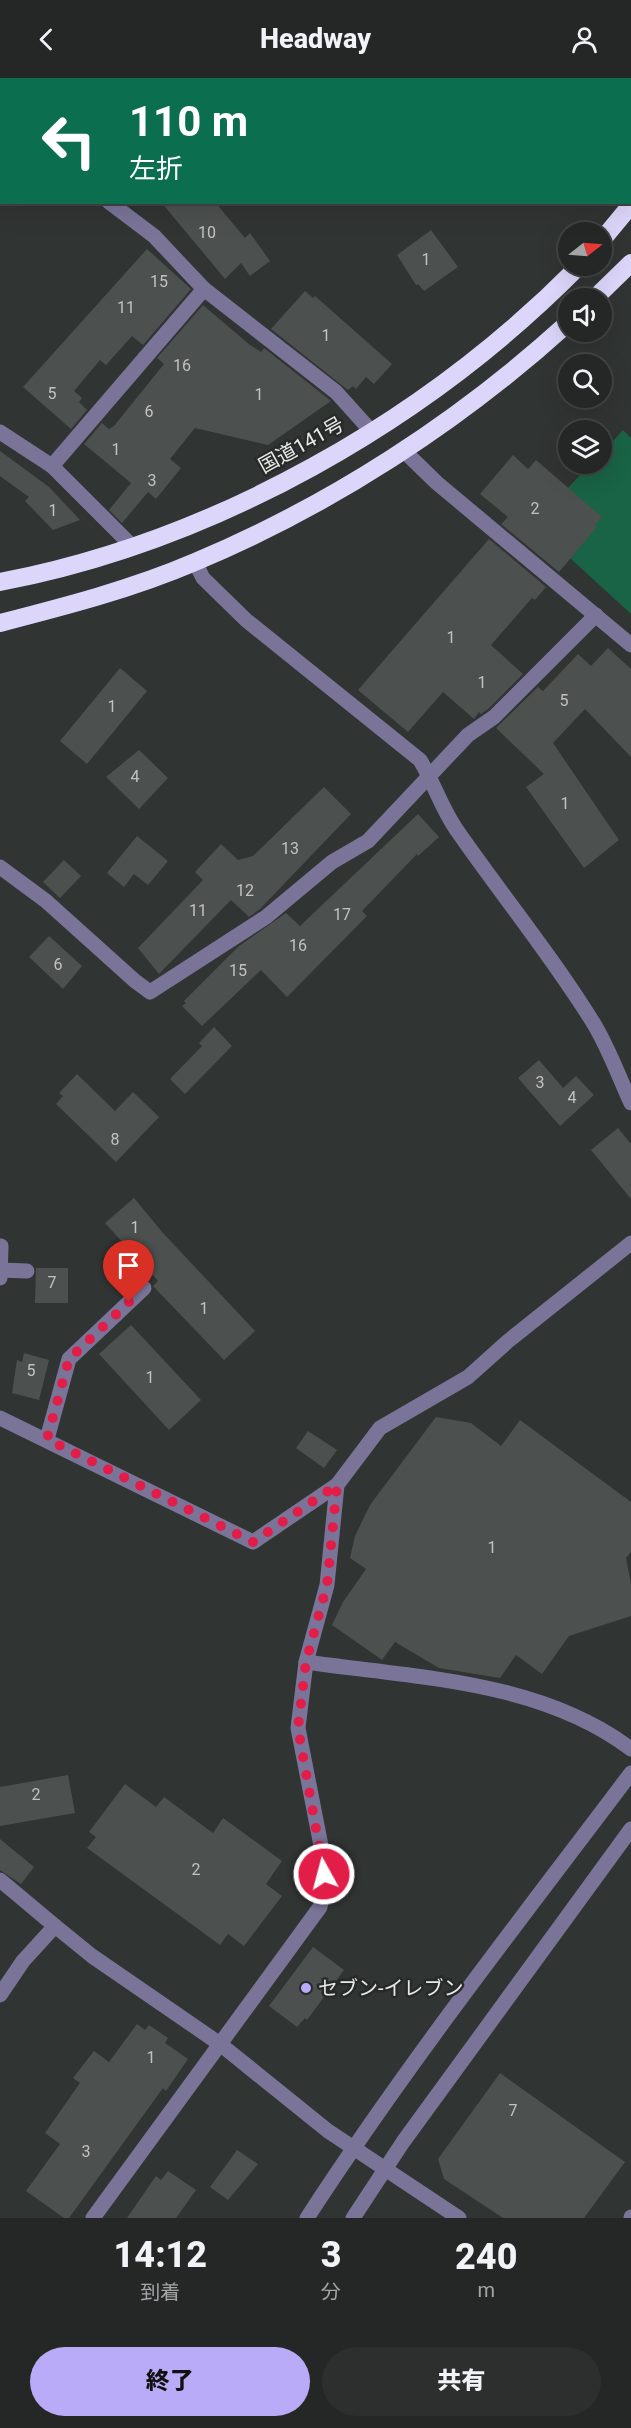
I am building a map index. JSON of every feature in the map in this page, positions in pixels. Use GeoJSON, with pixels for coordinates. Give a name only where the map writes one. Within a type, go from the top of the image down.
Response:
{"type":"FeatureCollection","features":[{"type":"Feature","properties":{"kind":"highway"},"geometry":{"type":"LineString","coordinates":[[612,228],[631,205]]}},
{"type":"Feature","properties":{"kind":"highway"},"geometry":{"type":"LineString","coordinates":[[606,288],[626,269]]}},
{"type":"Feature","properties":{"kind":"highway","name":"国道141号"},"geometry":{"type":"LineString","coordinates":[[0,582],[80,562],[186,526],[303,472],[372,432],[441,386],[501,339],[568,276]]}},
{"type":"Feature","properties":{"kind":"highway"},"geometry":{"type":"LineString","coordinates":[[0,623],[72,604],[195,562],[334,494],[404,450],[493,389],[558,332]]}},
{"type":"Feature","properties":{"kind":"street"},"geometry":{"type":"LineString","coordinates":[[112,204],[154,236],[204,289],[336,392],[372,432]]}},
{"type":"Feature","properties":{"kind":"street"},"geometry":{"type":"LineString","coordinates":[[52,466],[204,289]]}},
{"type":"Feature","properties":{"kind":"street"},"geometry":{"type":"LineString","coordinates":[[0,432],[52,466],[131,545]]}},
{"type":"Feature","properties":{"kind":"street"},"geometry":{"type":"LineString","coordinates":[[404,450],[437,483],[631,645]]}},
{"type":"Feature","properties":{"kind":"street"},"geometry":{"type":"LineString","coordinates":[[195,562],[203,578],[246,620],[420,760],[430,777],[438,801],[456,829],[521,916],[594,1025],[631,1103]]}},
{"type":"Feature","properties":{"kind":"street"},"geometry":{"type":"LineString","coordinates":[[0,867],[46,902],[150,992],[266,917],[332,862],[368,841],[468,735],[494,717],[596,615]]}},
{"type":"Feature","properties":{"kind":"street"},"geometry":{"type":"LineString","coordinates":[[0,1418],[47,1439],[253,1542],[337,1485],[380,1428],[468,1377],[507,1342],[631,1243]]}},
{"type":"Feature","properties":{"kind":"street"},"geometry":{"type":"LineString","coordinates":[[0,1278],[1,1246]]}},
{"type":"Feature","properties":{"kind":"street"},"geometry":{"type":"LineString","coordinates":[[0,1270],[27,1271]]}},
{"type":"Feature","properties":{"kind":"street"},"geometry":{"type":"LineString","coordinates":[[47,1439],[69,1359],[144,1288]]}},
{"type":"Feature","properties":{"kind":"street"},"geometry":{"type":"LineString","coordinates":[[93,2218],[308,1927],[320,1907],[324,1861],[298,1728],[306,1662],[327,1585],[337,1485]]}},
{"type":"Feature","properties":{"kind":"street"},"geometry":{"type":"LineString","coordinates":[[306,1662],[526,1696],[579,1716],[631,1749]]}},
{"type":"Feature","properties":{"kind":"street"},"geometry":{"type":"LineString","coordinates":[[307,2218],[354,2147],[631,1773]]}},
{"type":"Feature","properties":{"kind":"street"},"geometry":{"type":"LineString","coordinates":[[353,2218],[403,2142],[631,1829]]}},
{"type":"Feature","properties":{"kind":"street"},"geometry":{"type":"LineString","coordinates":[[0,1880],[93,1956],[220,2044],[328,2131],[459,2218]]}},
{"type":"Feature","properties":{"kind":"street"},"geometry":{"type":"LineString","coordinates":[[0,1995],[23,1961],[55,1926]]}},
{"type":"Feature","properties":{"kind":"green space"},"geometry":{"type":"Polygon","coordinates":[[[623,430],[631,438],[631,614],[533,524],[581,474],[612,474],[612,442],[623,430]]]}},
{"type":"Feature","properties":{"kind":"building"},"geometry":{"type":"Polygon","coordinates":[[[163,204],[217,204],[245,238],[250,233],[270,261],[250,276],[241,263],[225,279],[163,204]]]}},
{"type":"Feature","properties":{"kind":"building"},"geometry":{"type":"Polygon","coordinates":[[[431,230],[458,267],[424,291],[418,284],[416,285],[397,255],[431,230]]]}},
{"type":"Feature","properties":{"kind":"building"},"geometry":{"type":"Polygon","coordinates":[[[147,249],[191,289],[143,345],[132,336],[106,365],[100,360],[74,391],[82,398],[79,402],[87,410],[71,429],[23,387],[147,249]]]}},
{"type":"Feature","properties":{"kind":"building"},"geometry":{"type":"Polygon","coordinates":[[[305,291],[313,298],[315,296],[392,364],[374,384],[366,377],[356,389],[353,386],[348,390],[271,329],[305,291]]]}},
{"type":"Feature","properties":{"kind":"building"},"geometry":{"type":"Polygon","coordinates":[[[203,305],[250,345],[261,352],[264,348],[331,401],[268,445],[195,428],[170,459],[181,468],[156,499],[148,492],[122,523],[109,510],[131,483],[84,444],[102,423],[109,429],[114,426],[164,364],[157,358],[203,305]]]}},
{"type":"Feature","properties":{"kind":"building"},"geometry":{"type":"Polygon","coordinates":[[[0,451],[49,487],[80,520],[53,530],[25,501],[29,497],[0,476],[0,451]]]}},
{"type":"Feature","properties":{"kind":"building"},"geometry":{"type":"Polygon","coordinates":[[[513,455],[528,469],[536,460],[602,517],[595,525],[597,527],[559,572],[501,524],[508,517],[480,494],[513,455]]]}},
{"type":"Feature","properties":{"kind":"building"},"geometry":{"type":"Polygon","coordinates":[[[489,539],[546,587],[535,600],[532,598],[491,645],[523,674],[488,709],[481,714],[479,712],[474,719],[443,692],[408,732],[358,690],[489,539]]]}},
{"type":"Feature","properties":{"kind":"building"},"geometry":{"type":"Polygon","coordinates":[[[608,648],[631,669],[631,757],[585,709],[553,743],[619,840],[584,868],[526,787],[544,774],[496,728],[538,687],[543,691],[578,654],[591,666],[608,648]]]}},
{"type":"Feature","properties":{"kind":"building"},"geometry":{"type":"Polygon","coordinates":[[[120,668],[147,691],[87,764],[60,741],[120,668]]]}},
{"type":"Feature","properties":{"kind":"building"},"geometry":{"type":"Polygon","coordinates":[[[139,750],[168,778],[139,809],[106,777],[139,750]]]}},
{"type":"Feature","properties":{"kind":"building"},"geometry":{"type":"Polygon","coordinates":[[[324,787],[351,814],[260,909],[249,917],[231,900],[159,974],[138,948],[203,880],[195,872],[221,844],[238,860],[253,856],[324,787]]]}},
{"type":"Feature","properties":{"kind":"building"},"geometry":{"type":"Polygon","coordinates":[[[418,814],[439,837],[418,856],[417,854],[362,911],[367,916],[287,997],[261,970],[202,1026],[182,1006],[186,1003],[184,1001],[239,946],[286,913],[300,926],[418,814]]]}},
{"type":"Feature","properties":{"kind":"building"},"geometry":{"type":"Polygon","coordinates":[[[137,836],[168,861],[148,885],[134,874],[124,887],[107,873],[137,836]]]}},
{"type":"Feature","properties":{"kind":"building"},"geometry":{"type":"Polygon","coordinates":[[[64,860],[81,876],[60,898],[43,882],[64,860]]]}},
{"type":"Feature","properties":{"kind":"building"},"geometry":{"type":"Polygon","coordinates":[[[49,936],[82,966],[63,989],[29,957],[49,936]]]}},
{"type":"Feature","properties":{"kind":"building"},"geometry":{"type":"Polygon","coordinates":[[[214,1027],[232,1046],[185,1094],[170,1079],[202,1046],[199,1043],[214,1027]]]}},
{"type":"Feature","properties":{"kind":"building"},"geometry":{"type":"Polygon","coordinates":[[[539,1060],[563,1088],[576,1076],[594,1095],[560,1126],[518,1078],[539,1060]]]}},
{"type":"Feature","properties":{"kind":"building"},"geometry":{"type":"Polygon","coordinates":[[[77,1074],[115,1111],[133,1092],[159,1117],[116,1162],[56,1104],[63,1096],[59,1093],[77,1074]]]}},
{"type":"Feature","properties":{"kind":"building"},"geometry":{"type":"Polygon","coordinates":[[[618,1128],[631,1144],[631,1199],[591,1150],[618,1128]]]}},
{"type":"Feature","properties":{"kind":"building"},"geometry":{"type":"Polygon","coordinates":[[[134,1198],[163,1233],[255,1331],[224,1360],[153,1286],[158,1281],[105,1223],[134,1198]]]}},
{"type":"Feature","properties":{"kind":"building"},"geometry":{"type":"Polygon","coordinates":[[[36,1268],[68,1268],[68,1303],[35,1303],[36,1268]]]}},
{"type":"Feature","properties":{"kind":"building"},"geometry":{"type":"Polygon","coordinates":[[[131,1325],[201,1400],[169,1430],[99,1354],[131,1325]]]}},
{"type":"Feature","properties":{"kind":"building"},"geometry":{"type":"Polygon","coordinates":[[[24,1353],[49,1360],[39,1400],[12,1393],[17,1360],[22,1362],[24,1353]]]}},
{"type":"Feature","properties":{"kind":"building"},"geometry":{"type":"Polygon","coordinates":[[[436,1417],[471,1423],[501,1446],[520,1420],[631,1502],[631,1552],[626,1558],[631,1584],[631,1616],[569,1636],[542,1674],[516,1655],[500,1678],[439,1668],[395,1642],[382,1660],[332,1625],[343,1602],[366,1569],[350,1558],[355,1536],[370,1505],[436,1417]]]}},
{"type":"Feature","properties":{"kind":"building"},"geometry":{"type":"Polygon","coordinates":[[[308,1431],[337,1450],[324,1468],[296,1448],[308,1431]]]}},
{"type":"Feature","properties":{"kind":"building"},"geometry":{"type":"Polygon","coordinates":[[[68,1775],[75,1813],[0,1826],[0,1787],[68,1775]]]}},
{"type":"Feature","properties":{"kind":"building"},"geometry":{"type":"Polygon","coordinates":[[[125,1784],[156,1807],[164,1797],[213,1833],[223,1818],[282,1861],[266,1884],[282,1896],[244,1946],[228,1934],[220,1945],[87,1848],[96,1837],[89,1832],[125,1784]]]}},
{"type":"Feature","properties":{"kind":"building"},"geometry":{"type":"Polygon","coordinates":[[[0,1839],[34,1867],[21,1884],[0,1870],[0,1839]]]}},
{"type":"Feature","properties":{"kind":"building","name":"セブン-イレブン"},"geometry":{"type":"Polygon","coordinates":[[[313,1947],[344,1970],[307,2020],[305,2018],[297,2027],[269,2006],[313,1947]]]}},
{"type":"Feature","properties":{"kind":"building"},"geometry":{"type":"Polygon","coordinates":[[[137,2024],[145,2030],[149,2025],[168,2038],[165,2043],[188,2059],[166,2091],[163,2088],[69,2218],[64,2218],[26,2191],[60,2144],[45,2133],[80,2083],[73,2078],[94,2051],[109,2062],[137,2024]]]}},
{"type":"Feature","properties":{"kind":"building"},"geometry":{"type":"Polygon","coordinates":[[[500,2073],[625,2162],[584,2218],[503,2218],[444,2179],[438,2159],[500,2073]]]}},
{"type":"Feature","properties":{"kind":"building"},"geometry":{"type":"Polygon","coordinates":[[[237,2150],[258,2164],[228,2200],[210,2187],[237,2150]]]}},
{"type":"Feature","properties":{"kind":"building"},"geometry":{"type":"Polygon","coordinates":[[[168,2171],[196,2190],[176,2218],[127,2218],[156,2176],[161,2180],[168,2171]]]}},
{"type":"Feature","properties":{"kind":"place","name":"セブン-イレブン"},"geometry":{"type":"Point","coordinates":[306,1988]}},
{"type":"Feature","properties":{"kind":"route"},"geometry":{"type":"LineString","coordinates":[[129,1302],[69,1359],[47,1439],[253,1542],[337,1485],[327,1585],[306,1662],[298,1728],[324,1861],[324,1874]]}}]}
